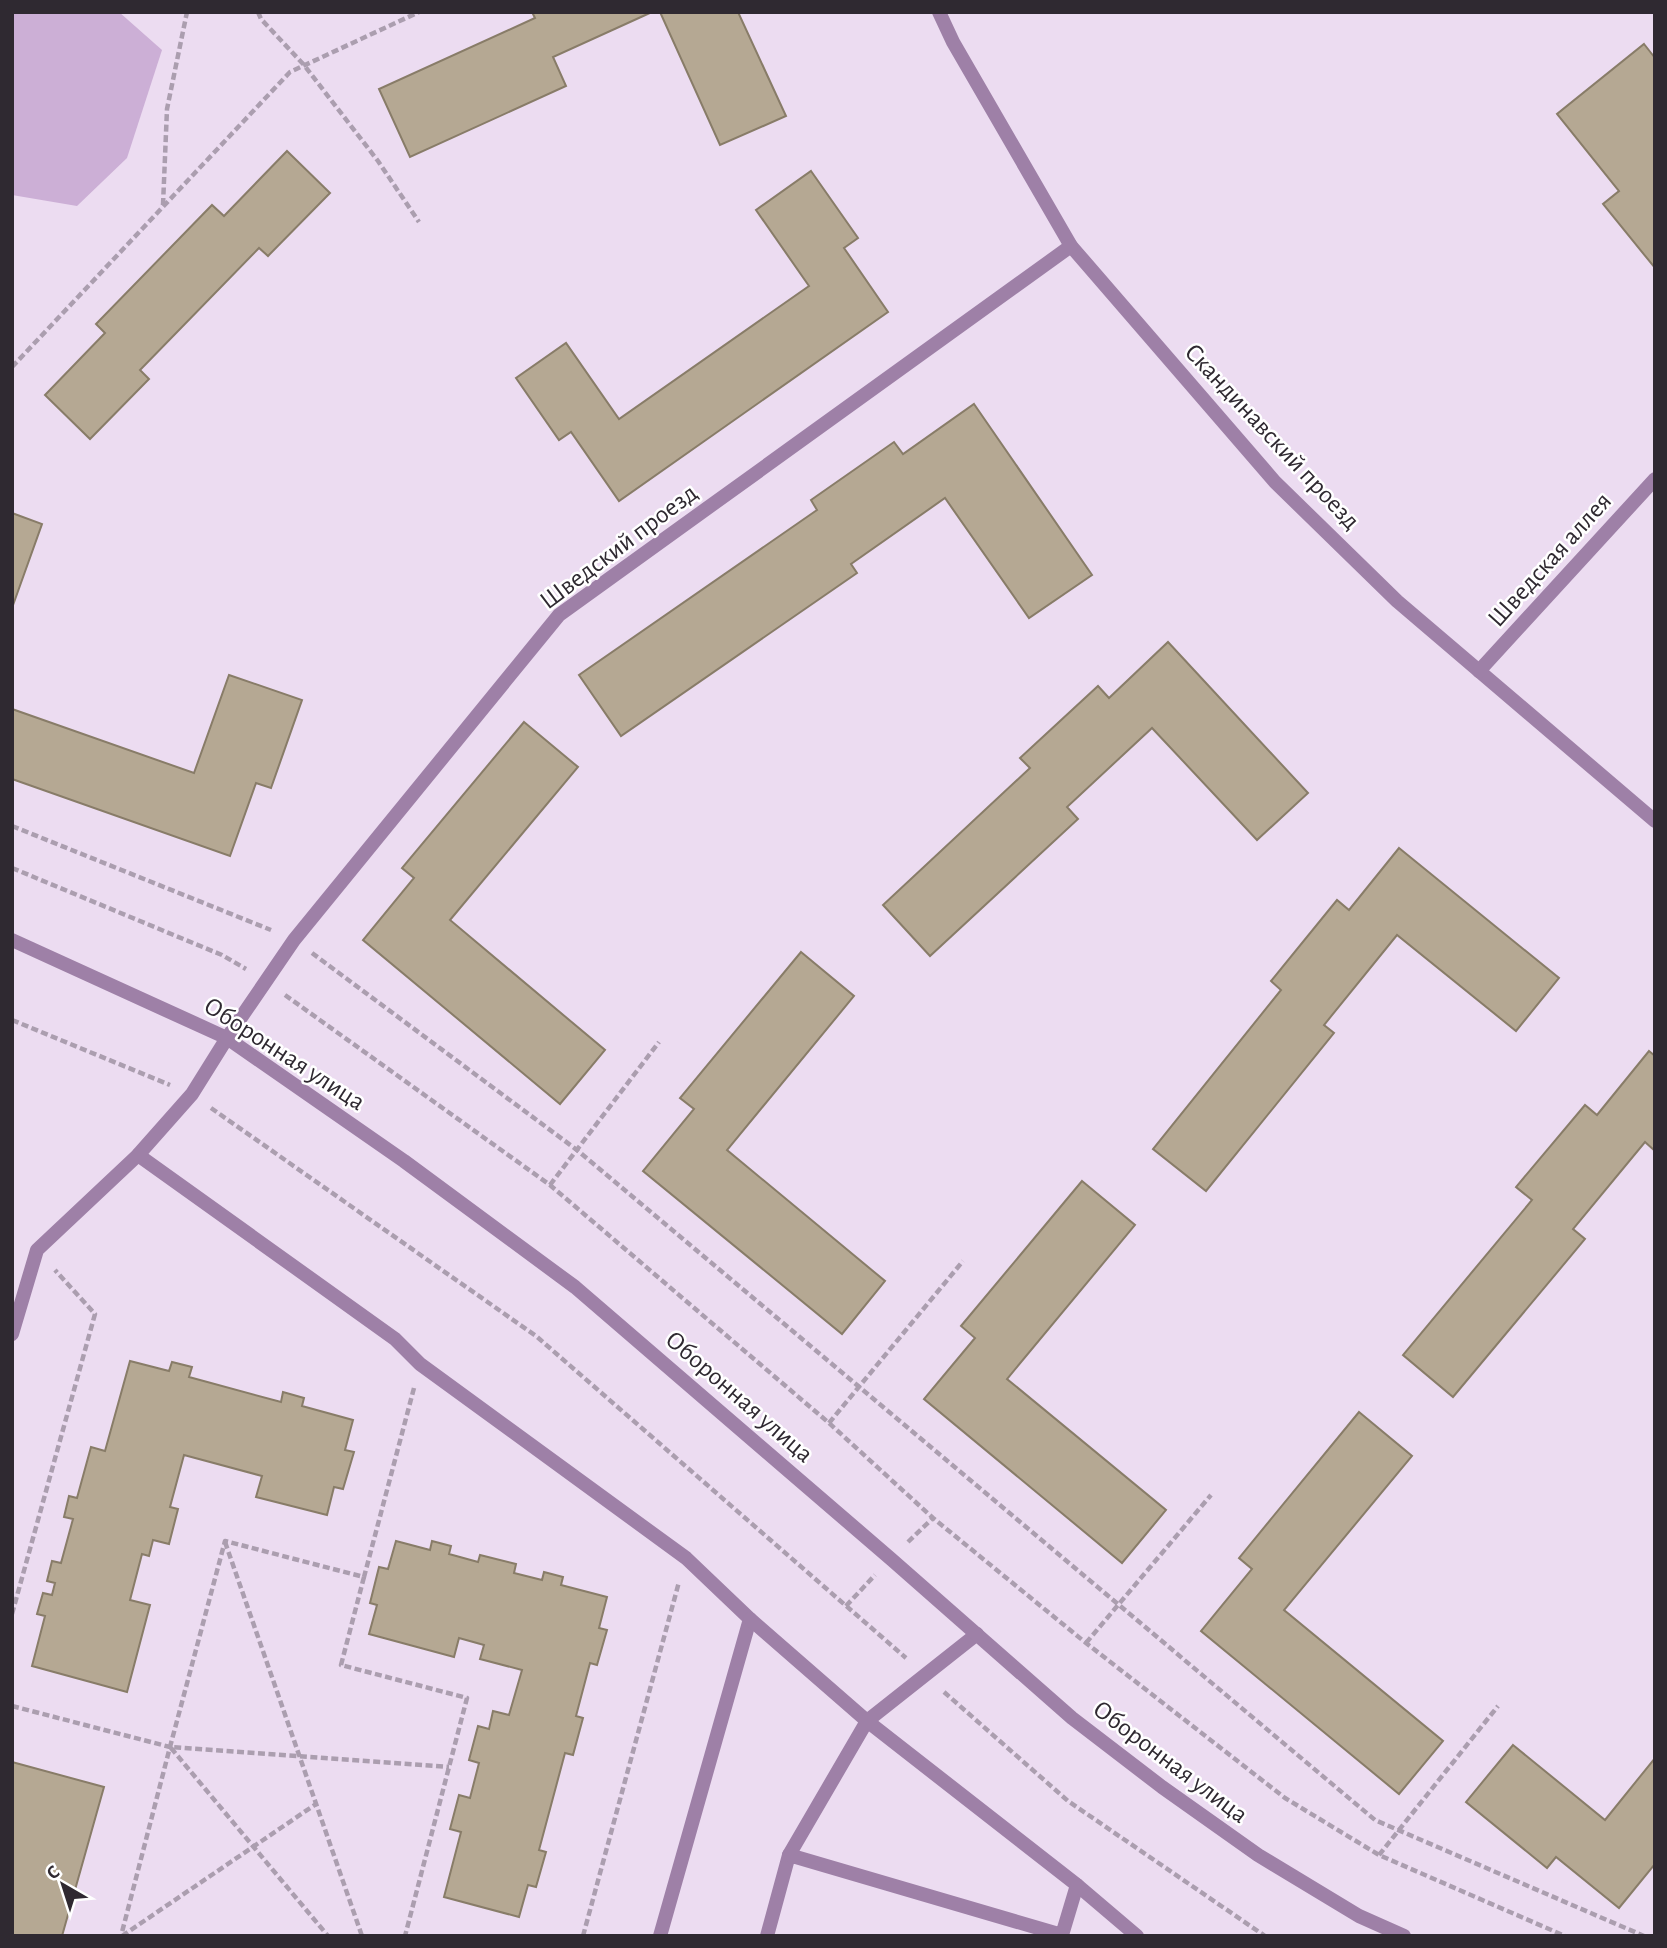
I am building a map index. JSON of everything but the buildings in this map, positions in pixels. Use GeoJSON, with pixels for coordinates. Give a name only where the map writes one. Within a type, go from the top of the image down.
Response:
{"type":"FeatureCollection","features":[{"type":"Feature","properties":{"kind":"street","name":"Скандинавский проезд"},"geometry":{"type":"LineString","coordinates":[[939,12],[1071,246],[1275,482],[1397,601],[1655,821]]}},
{"type":"Feature","properties":{"kind":"street","name":"Шведский проезд"},"geometry":{"type":"LineString","coordinates":[[37,1250],[138,1155],[192,1094],[294,940],[559,615],[1071,246]]}},
{"type":"Feature","properties":{"kind":"street","name":"Шведская аллея"},"geometry":{"type":"LineString","coordinates":[[1479,671],[1655,479]]}},
{"type":"Feature","properties":{"kind":"street","name":"Оборонная улица"},"geometry":{"type":"LineString","coordinates":[[12,940],[227,1038],[404,1161],[575,1287],[1072,1718],[1161,1787],[1258,1855],[1359,1916],[1404,1936]]}},
{"type":"Feature","properties":{"kind":"street"},"geometry":{"type":"LineString","coordinates":[[138,1155],[395,1339],[421,1364],[685,1558],[867,1721],[1077,1885],[1137,1936]]}},
{"type":"Feature","properties":{"kind":"street"},"geometry":{"type":"LineString","coordinates":[[12,1334],[37,1250]]}},
{"type":"Feature","properties":{"kind":"street"},"geometry":{"type":"LineString","coordinates":[[660,1936],[750,1619]]}},
{"type":"Feature","properties":{"kind":"street"},"geometry":{"type":"LineString","coordinates":[[768,1936],[789,1855],[867,1721],[977,1634]]}},
{"type":"Feature","properties":{"kind":"street"},"geometry":{"type":"LineString","coordinates":[[789,1855],[1062,1935],[1077,1885]]}},
{"type":"Feature","properties":{"kind":"path"},"geometry":{"type":"LineString","coordinates":[[163,206],[167,109],[187,12]]}},
{"type":"Feature","properties":{"kind":"path"},"geometry":{"type":"LineString","coordinates":[[258,12],[261,19],[304,65],[378,161],[419,222]]}},
{"type":"Feature","properties":{"kind":"path"},"geometry":{"type":"LineString","coordinates":[[12,367],[290,72],[419,12]]}},
{"type":"Feature","properties":{"kind":"path"},"geometry":{"type":"LineString","coordinates":[[12,826],[294,940],[577,1150],[1375,1820],[1644,1936]]}},
{"type":"Feature","properties":{"kind":"path"},"geometry":{"type":"LineString","coordinates":[[12,868],[222,956],[265,980],[550,1185],[829,1423],[933,1518],[1086,1643],[1285,1798],[1379,1855],[1565,1936]]}},
{"type":"Feature","properties":{"kind":"path"},"geometry":{"type":"LineString","coordinates":[[12,1020],[192,1094],[536,1336],[1068,1801],[1265,1936]]}},
{"type":"Feature","properties":{"kind":"path"},"geometry":{"type":"LineString","coordinates":[[550,1185],[659,1042]]}},
{"type":"Feature","properties":{"kind":"path"},"geometry":{"type":"LineString","coordinates":[[12,1614],[95,1314],[37,1250]]}},
{"type":"Feature","properties":{"kind":"path"},"geometry":{"type":"LineString","coordinates":[[829,1423],[963,1261]]}},
{"type":"Feature","properties":{"kind":"path"},"geometry":{"type":"LineString","coordinates":[[405,1936],[467,1698],[341,1665],[421,1364]]}},
{"type":"Feature","properties":{"kind":"path"},"geometry":{"type":"LineString","coordinates":[[1086,1643],[1211,1495]]}},
{"type":"Feature","properties":{"kind":"path"},"geometry":{"type":"LineString","coordinates":[[225,1541],[364,1577]]}},
{"type":"Feature","properties":{"kind":"path"},"geometry":{"type":"LineString","coordinates":[[121,1936],[225,1541]]}},
{"type":"Feature","properties":{"kind":"path"},"geometry":{"type":"LineString","coordinates":[[225,1541],[362,1936]]}},
{"type":"Feature","properties":{"kind":"path"},"geometry":{"type":"LineString","coordinates":[[583,1936],[685,1558]]}},
{"type":"Feature","properties":{"kind":"path"},"geometry":{"type":"LineString","coordinates":[[12,1706],[170,1747],[449,1767]]}},
{"type":"Feature","properties":{"kind":"path"},"geometry":{"type":"LineString","coordinates":[[1379,1855],[1498,1706]]}},
{"type":"Feature","properties":{"kind":"path"},"geometry":{"type":"LineString","coordinates":[[170,1747],[328,1936]]}},
{"type":"Feature","properties":{"kind":"path"},"geometry":{"type":"LineString","coordinates":[[121,1936],[316,1804]]}},
{"type":"Feature","properties":{"kind":"shaded area"},"geometry":{"type":"Polygon","coordinates":[[[12,12],[119,12],[162,50],[127,158],[77,206],[12,195],[12,12]]]}}]}
